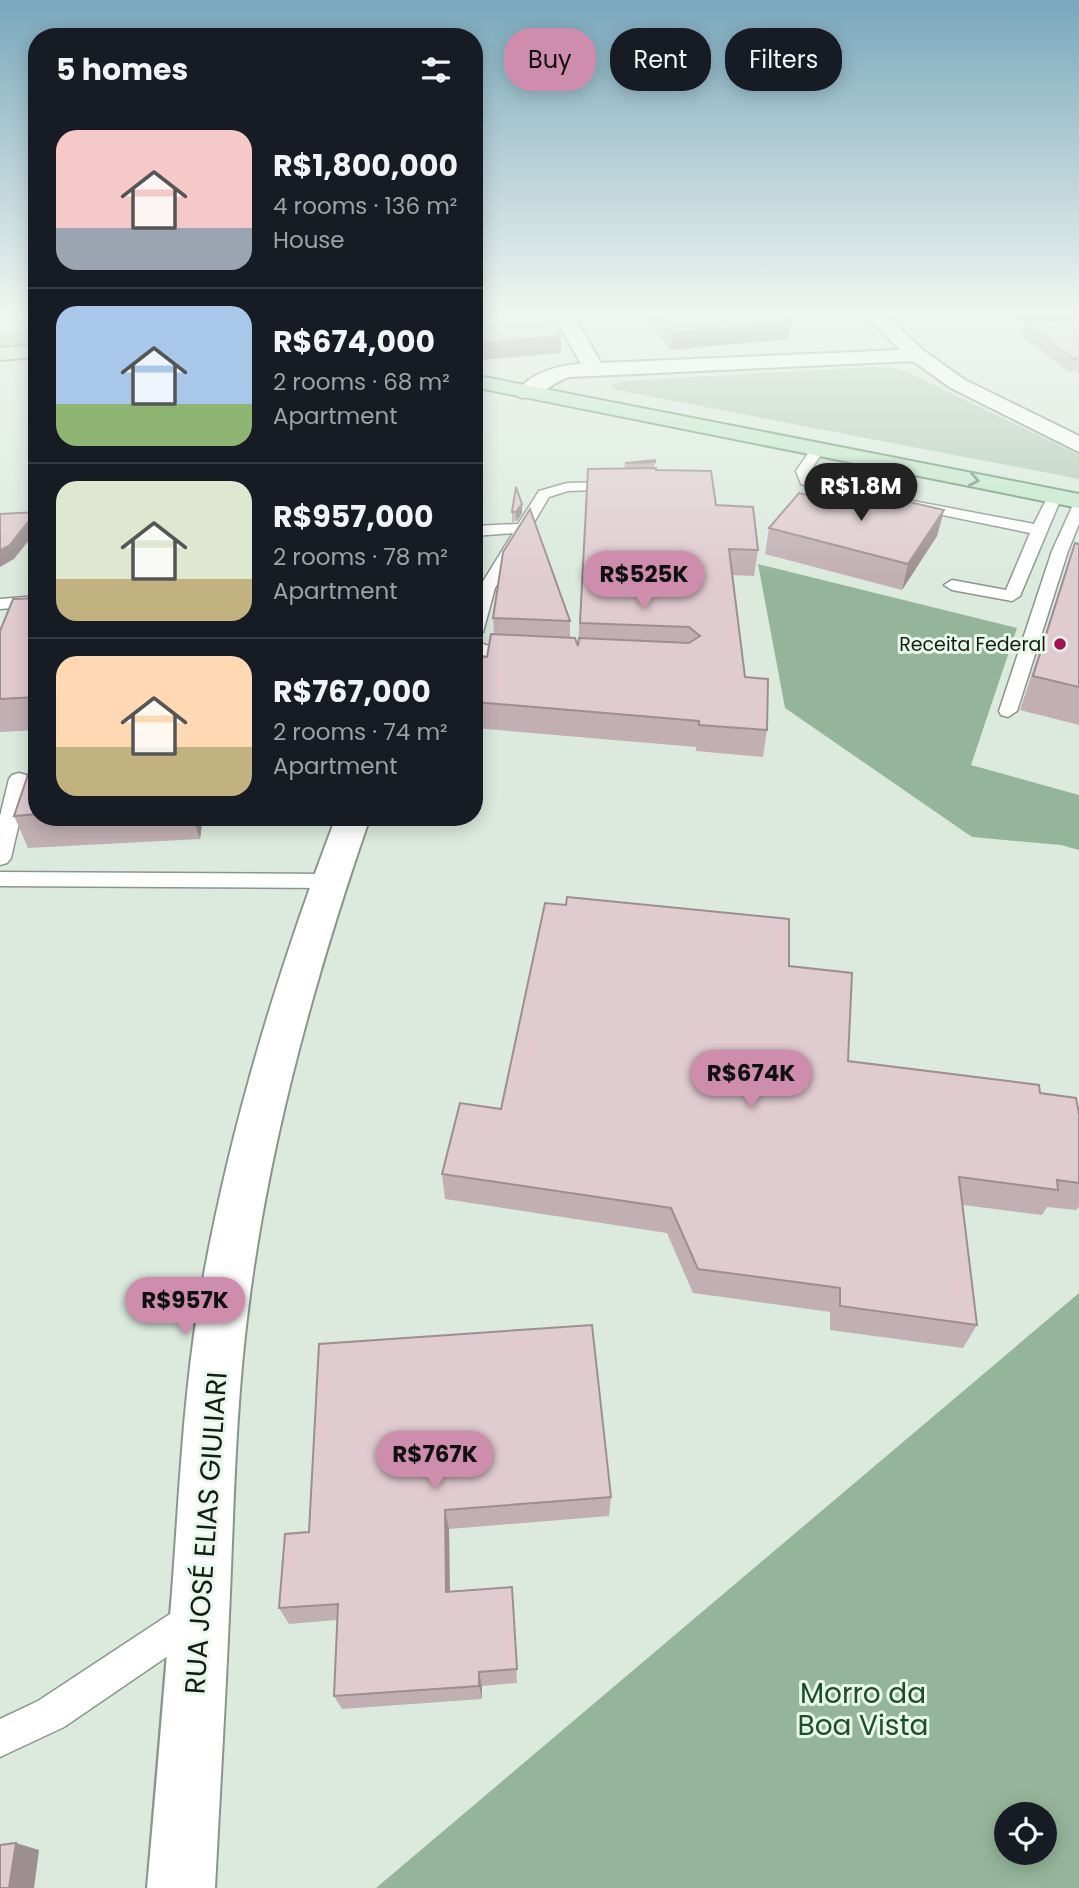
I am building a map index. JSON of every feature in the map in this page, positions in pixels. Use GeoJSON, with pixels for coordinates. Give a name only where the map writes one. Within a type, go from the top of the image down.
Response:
{"type":"FeatureCollection","features":[{"type":"Feature","properties":{"kind":"main road"},"geometry":{"type":"LineString","coordinates":[[578,401],[1079,501]]}},
{"type":"Feature","properties":{"kind":"street"},"geometry":{"type":"LineString","coordinates":[[992,401],[1079,445]]}},
{"type":"Feature","properties":{"kind":"street","name":"RUA JOSÉ ELIAS GIULIARI"},"geometry":{"type":"LineString","coordinates":[[181,1888],[211,1420],[229,1273],[251,1155],[274,1067],[329,881],[350,826]]}},
{"type":"Feature","properties":{"kind":"lane"},"geometry":{"type":"LineString","coordinates":[[818,449],[803,471],[806,481],[824,487],[1039,530]]}},
{"type":"Feature","properties":{"kind":"lane"},"geometry":{"type":"LineString","coordinates":[[483,599],[486,588],[544,494],[567,487],[632,486]]}},
{"type":"Feature","properties":{"kind":"lane"},"geometry":{"type":"LineString","coordinates":[[953,585],[1012,596],[1055,496]]}},
{"type":"Feature","properties":{"kind":"lane"},"geometry":{"type":"LineString","coordinates":[[1008,711],[1060,551],[1079,507]]}},
{"type":"Feature","properties":{"kind":"lane"},"geometry":{"type":"LineString","coordinates":[[483,530],[523,528]]}},
{"type":"Feature","properties":{"kind":"lane"},"geometry":{"type":"LineString","coordinates":[[0,604],[28,602]]}},
{"type":"Feature","properties":{"kind":"lane"},"geometry":{"type":"LineString","coordinates":[[483,650],[541,654]]}},
{"type":"Feature","properties":{"kind":"lane"},"geometry":{"type":"LineString","coordinates":[[0,858],[19,779]]}},
{"type":"Feature","properties":{"kind":"lane"},"geometry":{"type":"LineString","coordinates":[[0,879],[234,878],[329,881]]}},
{"type":"Feature","properties":{"kind":"lane"},"geometry":{"type":"LineString","coordinates":[[0,1738],[51,1714],[200,1614]]}},
{"type":"Feature","properties":{"kind":"green space"},"geometry":{"type":"Polygon","coordinates":[[[675,401],[967,401],[1079,455],[1079,479],[675,401]]]}},
{"type":"Feature","properties":{"kind":"green space"},"geometry":{"type":"Polygon","coordinates":[[[758,564],[1017,628],[971,765],[1079,795],[1079,850],[1061,845],[972,837],[785,708],[758,564]]]}},
{"type":"Feature","properties":{"kind":"green space","name":"Morro da Boa Vista"},"geometry":{"type":"Polygon","coordinates":[[[1079,1293],[1079,1888],[376,1888],[1079,1293]]]}},
{"type":"Feature","properties":{"kind":"building"},"geometry":{"type":"Polygon","coordinates":[[[656,468],[711,471],[716,505],[753,507],[758,550],[729,549],[745,677],[768,679],[767,730],[699,725],[699,721],[483,703],[483,657],[487,657],[491,634],[575,638],[578,646],[579,638],[689,643],[700,636],[689,627],[580,623],[588,469],[656,468]]]}},
{"type":"Feature","properties":{"kind":"building"},"geometry":{"type":"Polygon","coordinates":[[[516,487],[522,504],[516,512],[512,512],[516,487]]]}},
{"type":"Feature","properties":{"kind":"building"},"geometry":{"type":"Polygon","coordinates":[[[829,488],[850,493],[853,489],[944,510],[908,564],[769,528],[799,493],[821,498],[829,488]]]}},
{"type":"Feature","properties":{"kind":"building"},"geometry":{"type":"Polygon","coordinates":[[[530,509],[570,621],[493,618],[503,552],[530,509]]]}},
{"type":"Feature","properties":{"kind":"building"},"geometry":{"type":"Polygon","coordinates":[[[28,512],[28,522],[9,546],[0,550],[0,514],[28,512]]]}},
{"type":"Feature","properties":{"kind":"building"},"geometry":{"type":"Polygon","coordinates":[[[1075,543],[1079,544],[1079,687],[1033,676],[1075,543]]]}},
{"type":"Feature","properties":{"kind":"building"},"geometry":{"type":"Polygon","coordinates":[[[28,598],[28,697],[0,699],[0,631],[13,599],[28,598]]]}},
{"type":"Feature","properties":{"kind":"building"},"geometry":{"type":"Polygon","coordinates":[[[28,775],[28,815],[14,816],[28,775]]]}},
{"type":"Feature","properties":{"kind":"building"},"geometry":{"type":"Polygon","coordinates":[[[567,897],[789,919],[789,966],[852,973],[848,1061],[1039,1085],[1040,1093],[1076,1098],[1079,1114],[1079,1183],[1057,1180],[1058,1190],[959,1177],[977,1325],[840,1306],[840,1288],[698,1269],[671,1208],[442,1174],[460,1103],[501,1109],[545,903],[566,905],[567,897]]]}},
{"type":"Feature","properties":{"kind":"building"},"geometry":{"type":"Polygon","coordinates":[[[592,1325],[611,1497],[445,1510],[446,1592],[512,1587],[517,1669],[479,1672],[479,1686],[334,1696],[338,1604],[279,1608],[285,1534],[309,1532],[319,1344],[592,1325]]]}},
{"type":"Feature","properties":{"kind":"building"},"geometry":{"type":"Polygon","coordinates":[[[16,1843],[9,1888],[0,1888],[0,1845],[16,1843]]]}},
{"type":"Feature","properties":{"kind":"place","name":"Receita Federal"},"geometry":{"type":"Point","coordinates":[1060,644]}}]}
